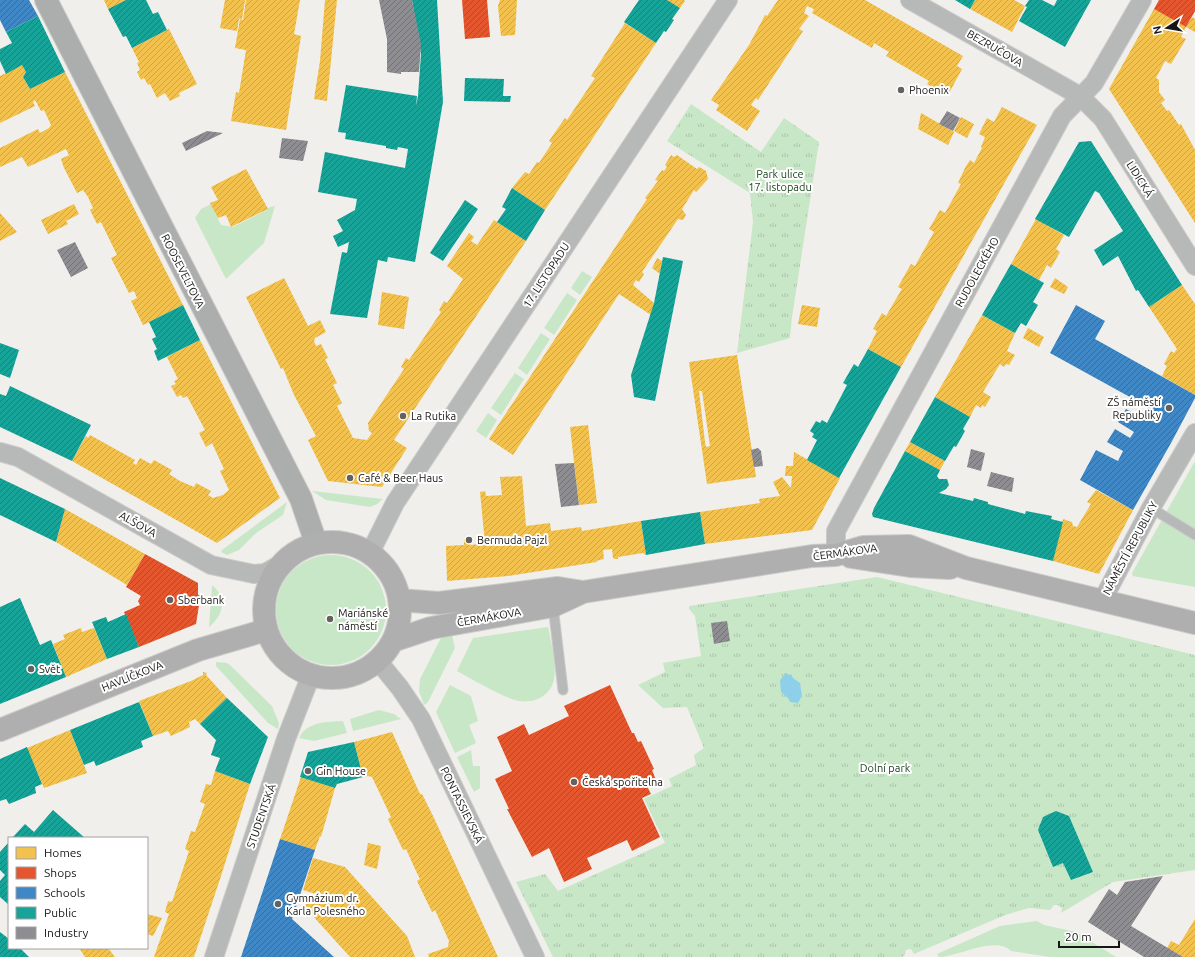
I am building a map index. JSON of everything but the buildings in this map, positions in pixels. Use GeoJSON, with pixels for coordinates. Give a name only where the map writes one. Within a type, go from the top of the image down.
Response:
{"type":"FeatureCollection","features":[{"type":"Feature","properties":{"kind":"main road","name":"ROOSEVELTOVA"},"geometry":{"type":"LineString","coordinates":[[46,0],[301,499],[316,544]]}},
{"type":"Feature","properties":{"kind":"main road"},"geometry":{"type":"LineString","coordinates":[[338,542],[360,548],[370,553],[387,570],[393,580],[399,600],[399,618],[395,640],[378,661],[358,674],[346,677],[322,678],[301,671],[283,658],[270,640],[266,630],[264,601],[273,576],[281,564],[303,548],[316,544],[338,542]]}},
{"type":"Feature","properties":{"kind":"main road","name":"ČERMÁKOVA"},"geometry":{"type":"LineString","coordinates":[[395,640],[431,628],[553,606],[583,592],[812,556],[836,554],[910,566],[966,568],[1102,601]]}},
{"type":"Feature","properties":{"kind":"main road","name":"ČERMÁKOVA"},"geometry":{"type":"LineString","coordinates":[[399,600],[439,603],[558,588],[583,592]]}},
{"type":"Feature","properties":{"kind":"main road","name":"NÁMĚSTÍ REPUBLIKY"},"geometry":{"type":"LineString","coordinates":[[1102,601],[1195,624]]}},
{"type":"Feature","properties":{"kind":"main road","name":"HAVLÍČKOVA"},"geometry":{"type":"LineString","coordinates":[[0,730],[198,650],[266,630]]}},
{"type":"Feature","properties":{"kind":"street","name":"17. LISTOPADU"},"geometry":{"type":"LineString","coordinates":[[370,553],[395,504],[728,0]]}},
{"type":"Feature","properties":{"kind":"street","name":"BEZRUČOVA"},"geometry":{"type":"LineString","coordinates":[[910,0],[1080,96]]}},
{"type":"Feature","properties":{"kind":"street","name":"RUDOLECKÉHO"},"geometry":{"type":"LineString","coordinates":[[836,554],[836,531],[1062,116],[1094,83],[1142,0]]}},
{"type":"Feature","properties":{"kind":"street","name":"LIDICKÁ"},"geometry":{"type":"LineString","coordinates":[[1080,96],[1103,119],[1195,266]]}},
{"type":"Feature","properties":{"kind":"street","name":"NÁMĚSTÍ REPUBLIKY"},"geometry":{"type":"LineString","coordinates":[[1102,601],[1151,508],[1195,433]]}},
{"type":"Feature","properties":{"kind":"street","name":"ALŠOVA"},"geometry":{"type":"LineString","coordinates":[[0,452],[18,457],[211,565],[254,574],[265,573],[281,564]]}},
{"type":"Feature","properties":{"kind":"street","name":"PONTASSIEVSKÁ"},"geometry":{"type":"LineString","coordinates":[[378,661],[400,688],[421,719],[535,957]]}},
{"type":"Feature","properties":{"kind":"street","name":"STUDENTSKÁ"},"geometry":{"type":"LineString","coordinates":[[214,957],[286,739],[311,675]]}},
{"type":"Feature","properties":{"kind":"lane"},"geometry":{"type":"LineString","coordinates":[[1151,508],[1195,535]]}},
{"type":"Feature","properties":{"kind":"lane"},"geometry":{"type":"LineString","coordinates":[[553,606],[564,690]]}},
{"type":"Feature","properties":{"kind":"green space","name":"Park ulice 17. listopadu"},"geometry":{"type":"Polygon","coordinates":[[[691,104],[761,152],[784,118],[819,142],[790,338],[737,353],[753,222],[750,193],[667,141],[691,104]]]}},
{"type":"Feature","properties":{"kind":"green space"},"geometry":{"type":"Polygon","coordinates":[[[211,204],[221,225],[233,227],[267,210],[267,208],[275,206],[264,243],[226,279],[195,218],[201,209],[211,204]]]}},
{"type":"Feature","properties":{"kind":"green space"},"geometry":{"type":"Polygon","coordinates":[[[582,271],[592,277],[580,295],[571,288],[582,271]]]}},
{"type":"Feature","properties":{"kind":"green space"},"geometry":{"type":"Polygon","coordinates":[[[567,293],[577,300],[554,335],[544,328],[567,293]]]}},
{"type":"Feature","properties":{"kind":"green space"},"geometry":{"type":"Polygon","coordinates":[[[541,333],[550,339],[527,375],[518,368],[541,333]]]}},
{"type":"Feature","properties":{"kind":"green space"},"geometry":{"type":"Polygon","coordinates":[[[515,373],[524,379],[501,415],[491,408],[515,373]]]}},
{"type":"Feature","properties":{"kind":"green space"},"geometry":{"type":"Polygon","coordinates":[[[488,413],[497,420],[486,438],[476,431],[488,413]]]}},
{"type":"Feature","properties":{"kind":"green space"},"geometry":{"type":"Polygon","coordinates":[[[1195,461],[1195,587],[1133,576],[1132,573],[1195,461]]]}},
{"type":"Feature","properties":{"kind":"green space"},"geometry":{"type":"Polygon","coordinates":[[[312,491],[383,499],[370,507],[326,500],[312,491]]]}},
{"type":"Feature","properties":{"kind":"green space"},"geometry":{"type":"Polygon","coordinates":[[[287,502],[283,515],[256,533],[239,550],[227,555],[221,552],[222,550],[287,502]]]}},
{"type":"Feature","properties":{"kind":"green space"},"geometry":{"type":"Polygon","coordinates":[[[331,555],[352,559],[370,571],[382,589],[386,610],[382,631],[370,649],[352,661],[331,665],[310,661],[292,649],[280,631],[276,610],[280,589],[292,571],[310,559],[331,555]]]}},
{"type":"Feature","properties":{"kind":"green space","name":"Dolní park"},"geometry":{"type":"Polygon","coordinates":[[[877,577],[1195,655],[1195,870],[1113,882],[1061,913],[1062,908],[1058,905],[1054,905],[1050,910],[1029,908],[1005,915],[914,954],[911,949],[906,950],[904,956],[901,957],[553,957],[516,882],[545,874],[558,891],[665,843],[644,799],[672,786],[669,779],[696,765],[694,755],[704,748],[687,707],[663,708],[638,685],[665,672],[663,663],[701,656],[695,616],[689,609],[689,606],[877,577]]]}},
{"type":"Feature","properties":{"kind":"green space"},"geometry":{"type":"Polygon","coordinates":[[[212,585],[220,596],[222,607],[218,618],[209,627],[212,585]]]}},
{"type":"Feature","properties":{"kind":"green space"},"geometry":{"type":"Polygon","coordinates":[[[548,627],[555,673],[549,691],[539,698],[527,701],[515,700],[494,691],[457,671],[473,638],[548,627]]]}},
{"type":"Feature","properties":{"kind":"green space"},"geometry":{"type":"Polygon","coordinates":[[[451,631],[455,648],[428,702],[424,705],[419,691],[420,679],[441,638],[451,631]]]}},
{"type":"Feature","properties":{"kind":"green space"},"geometry":{"type":"Polygon","coordinates":[[[216,662],[227,663],[231,666],[272,706],[279,723],[278,729],[268,723],[216,666],[216,662]]]}},
{"type":"Feature","properties":{"kind":"green space"},"geometry":{"type":"Polygon","coordinates":[[[450,685],[471,696],[478,721],[469,725],[476,743],[455,753],[436,712],[450,685]]]}},
{"type":"Feature","properties":{"kind":"green space"},"geometry":{"type":"Polygon","coordinates":[[[379,710],[394,714],[401,719],[353,731],[350,719],[379,710]]]}},
{"type":"Feature","properties":{"kind":"green space"},"geometry":{"type":"Polygon","coordinates":[[[343,721],[347,733],[314,741],[299,738],[307,728],[312,725],[325,722],[343,721]]]}},
{"type":"Feature","properties":{"kind":"green space"},"geometry":{"type":"Polygon","coordinates":[[[471,750],[473,766],[480,766],[480,788],[474,792],[457,757],[471,750]]]}},
{"type":"Feature","properties":{"kind":"green space"},"geometry":{"type":"Polygon","coordinates":[[[1037,921],[1044,925],[1076,932],[1116,957],[1050,957],[1011,951],[996,945],[976,948],[947,956],[939,957],[937,954],[1000,926],[1037,921]]]}},
{"type":"Feature","properties":{"kind":"water"},"geometry":{"type":"Polygon","coordinates":[[[786,673],[789,675],[791,674],[793,678],[800,683],[802,696],[798,703],[790,702],[781,692],[780,680],[786,673]]]}},
{"type":"Feature","properties":{"kind":"place","name":"Phoenix"},"geometry":{"type":"Point","coordinates":[901,90]}},
{"type":"Feature","properties":{"kind":"place","name":"ZŠ náměstí Republiky"},"geometry":{"type":"Point","coordinates":[1169,408]}},
{"type":"Feature","properties":{"kind":"place","name":"La Rutika"},"geometry":{"type":"Point","coordinates":[403,416]}},
{"type":"Feature","properties":{"kind":"place","name":"Café & Beer Haus"},"geometry":{"type":"Point","coordinates":[350,478]}},
{"type":"Feature","properties":{"kind":"place","name":"Bermuda Pajzl"},"geometry":{"type":"Point","coordinates":[469,540]}},
{"type":"Feature","properties":{"kind":"place","name":"Sberbank"},"geometry":{"type":"Point","coordinates":[170,600]}},
{"type":"Feature","properties":{"kind":"place","name":"Mariánské náměstí"},"geometry":{"type":"Point","coordinates":[330,619]}},
{"type":"Feature","properties":{"kind":"place","name":"Svět"},"geometry":{"type":"Point","coordinates":[31,669]}},
{"type":"Feature","properties":{"kind":"place","name":"Gin House"},"geometry":{"type":"Point","coordinates":[308,771]}},
{"type":"Feature","properties":{"kind":"place","name":"Česká spořitelna"},"geometry":{"type":"Point","coordinates":[574,782]}},
{"type":"Feature","properties":{"kind":"place","name":"Gymnázium dr. Karla Polesného"},"geometry":{"type":"Point","coordinates":[278,904]}}]}
